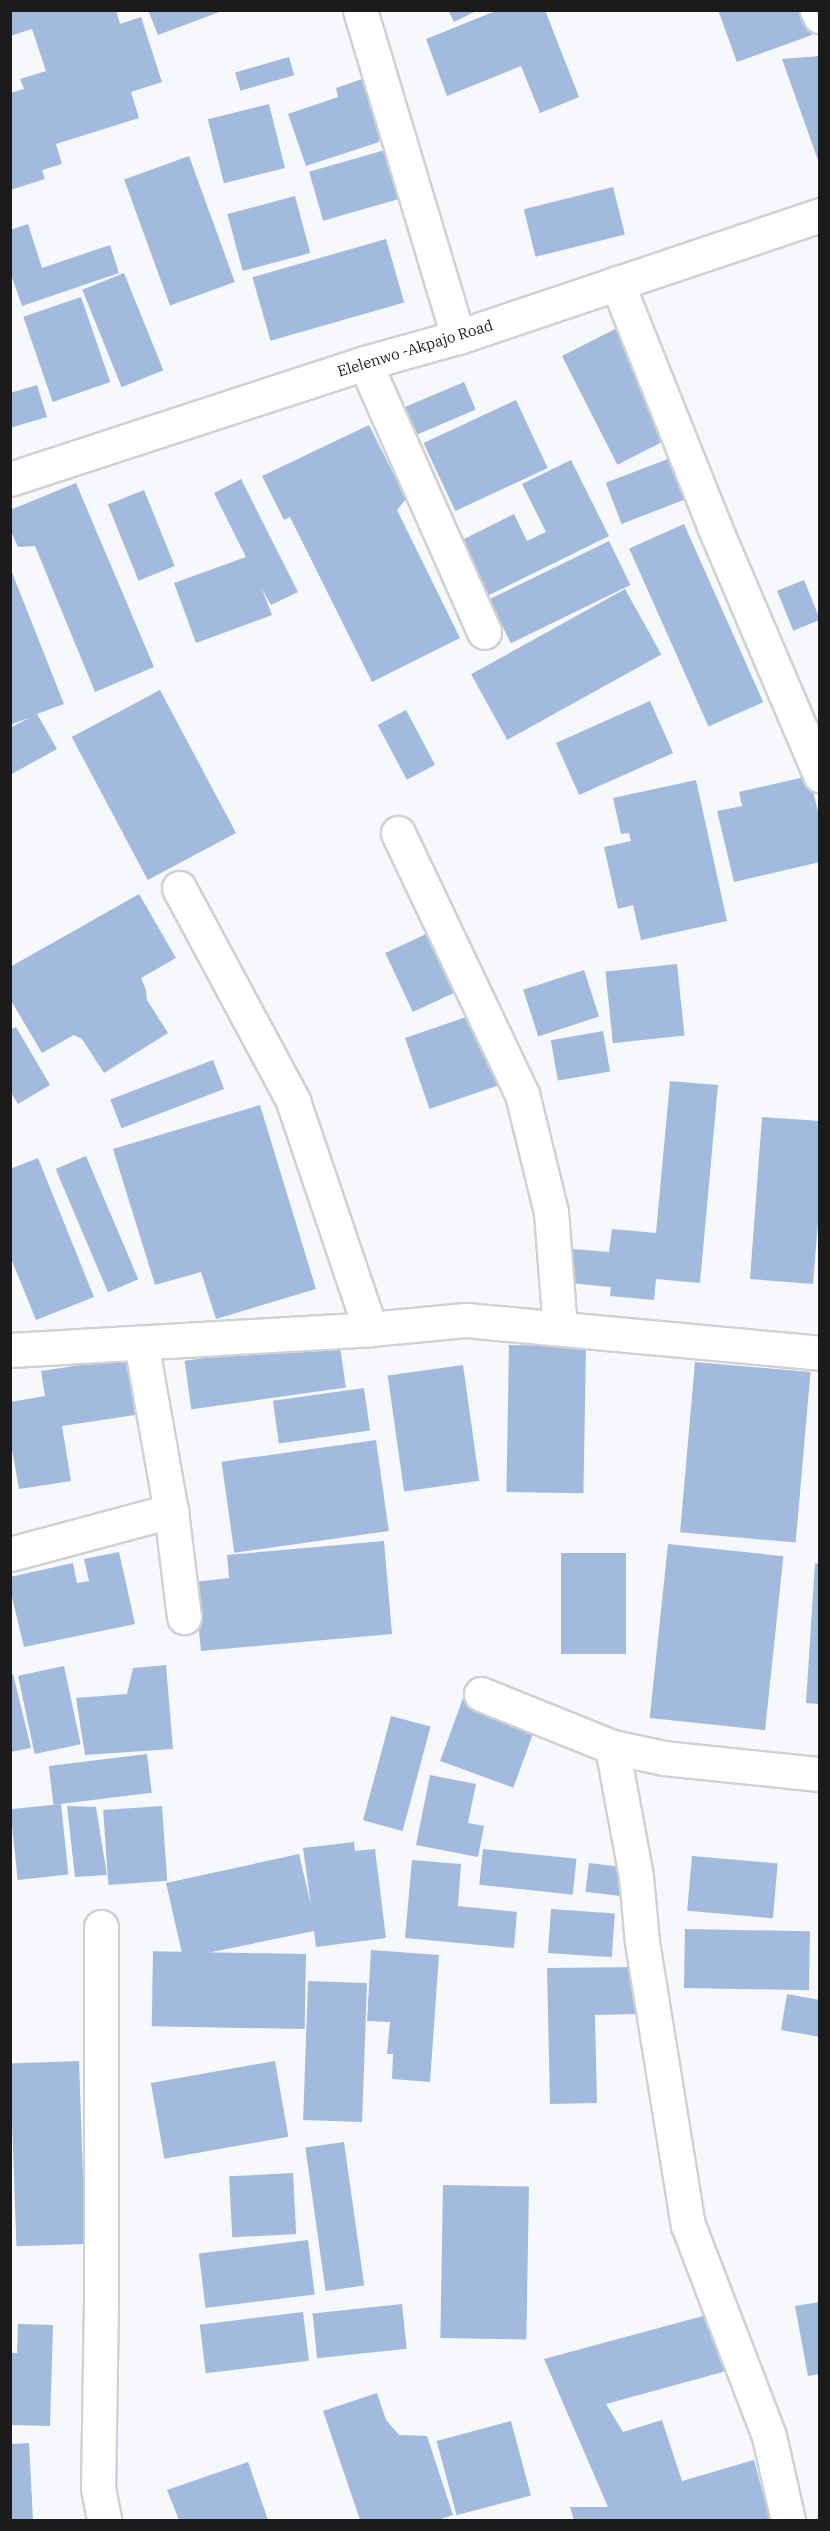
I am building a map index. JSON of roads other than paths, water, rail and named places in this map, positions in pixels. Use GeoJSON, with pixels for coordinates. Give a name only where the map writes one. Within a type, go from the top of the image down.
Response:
{"type":"FeatureCollection","features":[{"type":"Feature","properties":{"kind":"street"},"geometry":{"type":"LineString","coordinates":[[360,10],[458,337]]}},
{"type":"Feature","properties":{"kind":"street"},"geometry":{"type":"LineString","coordinates":[[818,10],[819,16]]}},
{"type":"Feature","properties":{"kind":"street","name":"Elelenwo -Akpajo Road"},"geometry":{"type":"LineString","coordinates":[[10,479],[364,363],[458,337],[819,216]]}},
{"type":"Feature","properties":{"kind":"street"},"geometry":{"type":"LineString","coordinates":[[617,284],[714,526],[819,775]]}},
{"type":"Feature","properties":{"kind":"street"},"geometry":{"type":"LineString","coordinates":[[364,363],[484,632]]}},
{"type":"Feature","properties":{"kind":"street"},"geometry":{"type":"LineString","coordinates":[[398,832],[522,1094],[551,1212],[560,1329]]}},
{"type":"Feature","properties":{"kind":"street"},"geometry":{"type":"LineString","coordinates":[[179,888],[293,1101],[370,1329]]}},
{"type":"Feature","properties":{"kind":"street"},"geometry":{"type":"LineString","coordinates":[[10,1350],[370,1329],[466,1320],[819,1353]]}},
{"type":"Feature","properties":{"kind":"street"},"geometry":{"type":"LineString","coordinates":[[141,1343],[171,1511],[184,1617]]}},
{"type":"Feature","properties":{"kind":"street"},"geometry":{"type":"LineString","coordinates":[[10,1554],[171,1511]]}},
{"type":"Feature","properties":{"kind":"street"},"geometry":{"type":"LineString","coordinates":[[481,1694],[612,1747],[664,1758],[819,1774]]}},
{"type":"Feature","properties":{"kind":"street"},"geometry":{"type":"LineString","coordinates":[[612,1747],[636,1877],[642,1942],[688,2225],[769,2436],[788,2520]]}},
{"type":"Feature","properties":{"kind":"street"},"geometry":{"type":"LineString","coordinates":[[101,1927],[101,2301],[98,2488],[104,2520]]}}]}
